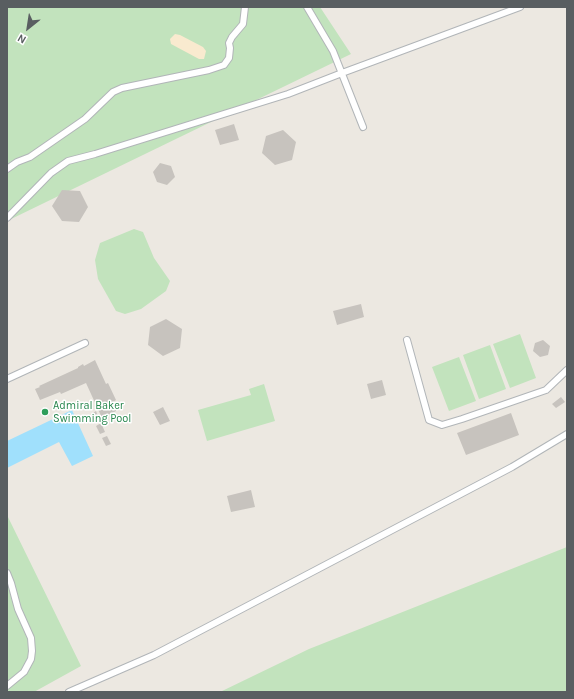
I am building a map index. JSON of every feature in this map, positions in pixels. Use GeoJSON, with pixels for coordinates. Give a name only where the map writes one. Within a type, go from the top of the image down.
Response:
{"type":"FeatureCollection","features":[{"type":"Feature","properties":{"kind":"lane"},"geometry":{"type":"LineString","coordinates":[[7,169],[17,162],[30,157],[84,119],[113,92],[122,88],[194,73],[224,65],[229,58],[229,43],[243,24],[245,7]]}},
{"type":"Feature","properties":{"kind":"lane"},"geometry":{"type":"LineString","coordinates":[[307,7],[333,51],[363,127]]}},
{"type":"Feature","properties":{"kind":"lane"},"geometry":{"type":"LineString","coordinates":[[7,218],[51,173],[68,161],[288,94],[520,7]]}},
{"type":"Feature","properties":{"kind":"lane"},"geometry":{"type":"LineString","coordinates":[[407,340],[428,420],[442,425],[546,390],[567,370]]}},
{"type":"Feature","properties":{"kind":"lane"},"geometry":{"type":"LineString","coordinates":[[7,379],[85,343]]}},
{"type":"Feature","properties":{"kind":"lane"},"geometry":{"type":"LineString","coordinates":[[69,692],[154,655],[512,467],[567,434]]}},
{"type":"Feature","properties":{"kind":"lane"},"geometry":{"type":"LineString","coordinates":[[7,573],[18,609],[31,638],[32,651],[31,660],[24,672],[7,686]]}},
{"type":"Feature","properties":{"kind":"green space"},"geometry":{"type":"Polygon","coordinates":[[[7,7],[320,7],[351,54],[7,221],[7,7]]]}},
{"type":"Feature","properties":{"kind":"green space"},"geometry":{"type":"Polygon","coordinates":[[[134,229],[143,232],[154,258],[170,281],[166,291],[141,309],[125,314],[116,311],[98,279],[95,260],[100,243],[134,229]]]}},
{"type":"Feature","properties":{"kind":"green space"},"geometry":{"type":"Polygon","coordinates":[[[520,334],[536,378],[510,388],[493,344],[520,334]]]}},
{"type":"Feature","properties":{"kind":"green space"},"geometry":{"type":"Polygon","coordinates":[[[490,345],[506,389],[479,399],[463,355],[490,345]]]}},
{"type":"Feature","properties":{"kind":"green space"},"geometry":{"type":"Polygon","coordinates":[[[459,357],[476,401],[449,411],[432,367],[459,357]]]}},
{"type":"Feature","properties":{"kind":"green space"},"geometry":{"type":"Polygon","coordinates":[[[264,384],[275,421],[207,441],[198,410],[251,395],[249,389],[264,384]]]}},
{"type":"Feature","properties":{"kind":"green space"},"geometry":{"type":"Polygon","coordinates":[[[7,515],[81,666],[34,692],[7,692],[7,515]]]}},
{"type":"Feature","properties":{"kind":"green space"},"geometry":{"type":"Polygon","coordinates":[[[567,547],[567,692],[220,692],[309,649],[567,547]]]}},
{"type":"Feature","properties":{"kind":"sand"},"geometry":{"type":"Polygon","coordinates":[[[175,34],[203,47],[206,51],[204,59],[199,59],[171,44],[170,39],[175,34]]]}},
{"type":"Feature","properties":{"kind":"water"},"geometry":{"type":"Polygon","coordinates":[[[72,410],[93,456],[72,466],[59,442],[7,468],[7,441],[72,410]]]}},
{"type":"Feature","properties":{"kind":"building"},"geometry":{"type":"Polygon","coordinates":[[[234,124],[239,140],[220,145],[215,130],[234,124]]]}},
{"type":"Feature","properties":{"kind":"building"},"geometry":{"type":"Polygon","coordinates":[[[283,130],[296,142],[292,160],[275,165],[262,153],[266,136],[283,130]]]}},
{"type":"Feature","properties":{"kind":"building"},"geometry":{"type":"Polygon","coordinates":[[[160,163],[171,166],[175,177],[167,185],[157,182],[153,172],[160,163]]]}},
{"type":"Feature","properties":{"kind":"building"},"geometry":{"type":"Polygon","coordinates":[[[62,190],[80,191],[88,207],[79,222],[62,221],[52,206],[62,190]]]}},
{"type":"Feature","properties":{"kind":"building"},"geometry":{"type":"Polygon","coordinates":[[[361,304],[364,317],[337,325],[333,311],[361,304]]]}},
{"type":"Feature","properties":{"kind":"building"},"geometry":{"type":"Polygon","coordinates":[[[166,319],[182,329],[180,348],[163,356],[148,345],[150,327],[166,319]]]}},
{"type":"Feature","properties":{"kind":"building"},"geometry":{"type":"Polygon","coordinates":[[[543,340],[550,346],[548,355],[540,357],[533,351],[535,343],[543,340]]]}},
{"type":"Feature","properties":{"kind":"building"},"geometry":{"type":"Polygon","coordinates":[[[95,360],[106,384],[108,383],[116,400],[112,403],[116,411],[102,418],[86,383],[61,394],[60,392],[40,400],[35,389],[40,387],[39,386],[78,368],[83,364],[84,366],[95,360]]]}},
{"type":"Feature","properties":{"kind":"building"},"geometry":{"type":"Polygon","coordinates":[[[382,380],[386,395],[371,399],[367,384],[382,380]]]}},
{"type":"Feature","properties":{"kind":"building"},"geometry":{"type":"Polygon","coordinates":[[[561,397],[565,402],[556,408],[552,404],[561,397]]]}},
{"type":"Feature","properties":{"kind":"building"},"geometry":{"type":"Polygon","coordinates":[[[163,407],[170,421],[160,425],[153,412],[163,407]]]}},
{"type":"Feature","properties":{"kind":"building"},"geometry":{"type":"Polygon","coordinates":[[[96,411],[99,419],[94,422],[91,414],[96,411]]]}},
{"type":"Feature","properties":{"kind":"building"},"geometry":{"type":"Polygon","coordinates":[[[511,413],[519,435],[466,455],[457,433],[511,413]]]}},
{"type":"Feature","properties":{"kind":"building"},"geometry":{"type":"Polygon","coordinates":[[[101,423],[105,432],[100,434],[96,426],[101,423]]]}},
{"type":"Feature","properties":{"kind":"building"},"geometry":{"type":"Polygon","coordinates":[[[107,436],[111,444],[106,446],[102,438],[107,436]]]}},
{"type":"Feature","properties":{"kind":"building"},"geometry":{"type":"Polygon","coordinates":[[[251,490],[255,507],[231,512],[227,496],[251,490]]]}},
{"type":"Feature","properties":{"kind":"place","name":"Admiral Baker Swimming Pool"},"geometry":{"type":"Point","coordinates":[45,412]}}]}
